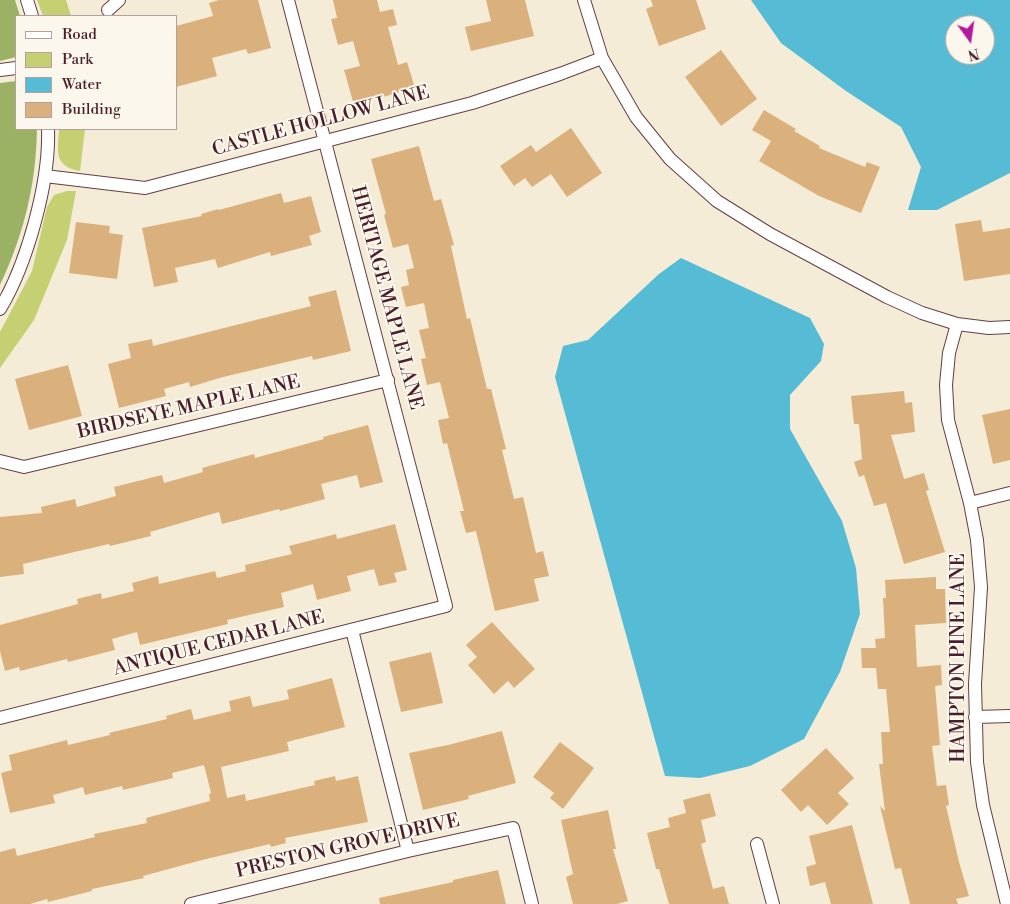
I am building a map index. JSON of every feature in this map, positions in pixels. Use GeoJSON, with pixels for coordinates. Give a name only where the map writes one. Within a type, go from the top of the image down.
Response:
{"type":"FeatureCollection","features":[{"type":"Feature","properties":{"kind":"street"},"geometry":{"type":"LineString","coordinates":[[27,0],[32,15]]}},
{"type":"Feature","properties":{"kind":"street"},"geometry":{"type":"LineString","coordinates":[[108,10],[119,0]]}},
{"type":"Feature","properties":{"kind":"street","name":"HERITAGE MAPLE LANE"},"geometry":{"type":"LineString","coordinates":[[288,0],[446,606]]}},
{"type":"Feature","properties":{"kind":"street"},"geometry":{"type":"LineString","coordinates":[[584,0],[602,58],[636,117],[670,159],[717,201],[770,234],[887,297],[922,313],[957,324],[989,328],[1010,327]]}},
{"type":"Feature","properties":{"kind":"street","name":"CASTLE HOLLOW LANE"},"geometry":{"type":"LineString","coordinates":[[45,176],[145,188],[498,95],[602,58]]}},
{"type":"Feature","properties":{"kind":"street"},"geometry":{"type":"LineString","coordinates":[[0,70],[15,68]]}},
{"type":"Feature","properties":{"kind":"street"},"geometry":{"type":"LineString","coordinates":[[0,310],[19,268],[38,214],[45,176],[49,142],[48,130]]}},
{"type":"Feature","properties":{"kind":"street","name":"HAMPTON PINE LANE"},"geometry":{"type":"LineString","coordinates":[[957,324],[950,353],[946,385],[948,420],[970,503],[977,540],[981,587],[975,684],[977,762],[983,805],[1007,904]]}},
{"type":"Feature","properties":{"kind":"street","name":"BIRDSEYE MAPLE LANE"},"geometry":{"type":"LineString","coordinates":[[0,461],[24,466],[388,380]]}},
{"type":"Feature","properties":{"kind":"street"},"geometry":{"type":"LineString","coordinates":[[970,503],[1010,493]]}},
{"type":"Feature","properties":{"kind":"street","name":"ANTIQUE CEDAR LANE"},"geometry":{"type":"LineString","coordinates":[[0,718],[446,606]]}},
{"type":"Feature","properties":{"kind":"street"},"geometry":{"type":"LineString","coordinates":[[352,630],[408,851]]}},
{"type":"Feature","properties":{"kind":"street"},"geometry":{"type":"LineString","coordinates":[[975,717],[1010,716]]}},
{"type":"Feature","properties":{"kind":"street","name":"PRESTON GROVE DRIVE"},"geometry":{"type":"LineString","coordinates":[[191,904],[408,851],[513,828],[532,904]]}},
{"type":"Feature","properties":{"kind":"street"},"geometry":{"type":"LineString","coordinates":[[757,844],[773,904]]}},
{"type":"Feature","properties":{"kind":"green space"},"geometry":{"type":"Polygon","coordinates":[[[0,0],[15,0],[20,15],[15,15],[15,57],[0,61],[0,0]]]}},
{"type":"Feature","properties":{"kind":"green space"},"geometry":{"type":"Polygon","coordinates":[[[37,0],[66,0],[71,15],[43,15],[37,0]]]}},
{"type":"Feature","properties":{"kind":"green space"},"geometry":{"type":"Polygon","coordinates":[[[15,81],[15,130],[37,130],[34,170],[27,209],[16,247],[0,285],[0,83],[15,81]]]}},
{"type":"Feature","properties":{"kind":"green space"},"geometry":{"type":"Polygon","coordinates":[[[59,130],[85,130],[80,171],[65,165],[61,161],[58,151],[59,130]]]}},
{"type":"Feature","properties":{"kind":"green space"},"geometry":{"type":"Polygon","coordinates":[[[67,191],[76,191],[67,240],[34,320],[0,368],[0,332],[32,271],[47,207],[54,195],[67,191]]]}},
{"type":"Feature","properties":{"kind":"water"},"geometry":{"type":"Polygon","coordinates":[[[751,0],[1010,0],[1010,173],[937,210],[908,210],[921,167],[901,127],[846,91],[781,43],[751,0]]]}},
{"type":"Feature","properties":{"kind":"water"},"geometry":{"type":"Polygon","coordinates":[[[681,258],[810,318],[824,344],[821,361],[790,395],[790,429],[842,521],[856,568],[860,614],[840,672],[804,739],[750,766],[700,778],[665,776],[555,377],[563,346],[588,340],[659,274],[681,258]]]}},
{"type":"Feature","properties":{"kind":"building"},"geometry":{"type":"Polygon","coordinates":[[[219,0],[258,0],[271,48],[248,54],[246,49],[212,58],[217,76],[178,86],[178,25],[213,16],[209,3],[219,0]]]}},
{"type":"Feature","properties":{"kind":"building"},"geometry":{"type":"Polygon","coordinates":[[[333,0],[377,0],[380,12],[393,9],[397,25],[388,27],[398,65],[407,62],[415,88],[354,105],[344,70],[360,66],[353,41],[338,45],[331,19],[337,18],[333,0]]]}},
{"type":"Feature","properties":{"kind":"building"},"geometry":{"type":"Polygon","coordinates":[[[486,0],[525,0],[534,36],[471,51],[465,27],[491,21],[486,0]]]}},
{"type":"Feature","properties":{"kind":"building"},"geometry":{"type":"Polygon","coordinates":[[[651,0],[696,0],[706,29],[659,46],[646,9],[653,6],[651,0]]]}},
{"type":"Feature","properties":{"kind":"building"},"geometry":{"type":"Polygon","coordinates":[[[721,50],[757,99],[721,126],[685,77],[721,50]]]}},
{"type":"Feature","properties":{"kind":"building"},"geometry":{"type":"Polygon","coordinates":[[[764,110],[796,129],[794,131],[820,146],[819,148],[865,167],[867,162],[880,167],[861,213],[819,196],[759,161],[771,141],[752,130],[764,110]]]}},
{"type":"Feature","properties":{"kind":"building"},"geometry":{"type":"Polygon","coordinates":[[[571,128],[602,173],[567,197],[551,174],[532,187],[525,178],[514,186],[500,166],[531,145],[536,152],[571,128]]]}},
{"type":"Feature","properties":{"kind":"building"},"geometry":{"type":"Polygon","coordinates":[[[419,146],[434,201],[441,199],[454,245],[451,246],[467,319],[470,318],[487,389],[491,389],[506,449],[502,450],[514,499],[523,497],[536,553],[543,551],[549,576],[534,579],[539,601],[495,611],[476,531],[466,533],[460,511],[464,511],[447,443],[443,444],[438,420],[449,418],[440,382],[427,385],[421,359],[426,358],[419,330],[429,328],[424,303],[406,307],[401,287],[409,285],[406,270],[414,268],[408,244],[393,248],[371,159],[419,146]]]}},
{"type":"Feature","properties":{"kind":"building"},"geometry":{"type":"Polygon","coordinates":[[[281,193],[284,203],[311,196],[321,232],[309,236],[312,245],[271,256],[270,252],[218,268],[215,259],[175,268],[178,282],[154,287],[142,228],[202,216],[201,214],[218,209],[281,193]]]}},
{"type":"Feature","properties":{"kind":"building"},"geometry":{"type":"Polygon","coordinates":[[[981,220],[983,232],[1010,228],[1010,274],[964,281],[955,224],[981,220]]]}},
{"type":"Feature","properties":{"kind":"building"},"geometry":{"type":"Polygon","coordinates":[[[76,222],[110,226],[109,233],[123,235],[117,279],[69,273],[76,222]]]}},
{"type":"Feature","properties":{"kind":"building"},"geometry":{"type":"Polygon","coordinates":[[[336,290],[351,351],[313,360],[312,356],[223,377],[190,387],[189,382],[164,389],[166,396],[119,408],[108,364],[131,358],[128,344],[152,339],[153,346],[311,306],[308,297],[336,290]]]}},
{"type":"Feature","properties":{"kind":"building"},"geometry":{"type":"Polygon","coordinates":[[[68,365],[82,416],[29,430],[15,379],[68,365]]]}},
{"type":"Feature","properties":{"kind":"building"},"geometry":{"type":"Polygon","coordinates":[[[904,391],[905,403],[912,402],[915,432],[891,435],[904,479],[924,473],[929,490],[926,491],[945,552],[904,564],[886,503],[874,506],[864,475],[859,477],[854,462],[862,459],[859,424],[854,424],[851,396],[904,391]]]}},
{"type":"Feature","properties":{"kind":"building"},"geometry":{"type":"Polygon","coordinates":[[[1010,409],[1010,460],[993,464],[982,415],[1010,409]]]}},
{"type":"Feature","properties":{"kind":"building"},"geometry":{"type":"Polygon","coordinates":[[[368,425],[383,482],[360,488],[357,475],[321,484],[325,499],[222,524],[219,512],[150,532],[151,536],[23,564],[24,574],[0,577],[0,517],[42,513],[41,507],[75,499],[77,507],[116,496],[114,487],[162,475],[164,483],[203,472],[202,468],[254,454],[255,458],[368,425]]]}},
{"type":"Feature","properties":{"kind":"building"},"geometry":{"type":"Polygon","coordinates":[[[395,524],[407,570],[394,573],[397,582],[379,586],[374,569],[347,576],[351,591],[317,600],[313,584],[281,593],[284,607],[227,620],[228,624],[140,645],[137,632],[112,639],[115,650],[68,662],[67,659],[20,671],[19,667],[5,671],[0,651],[0,625],[78,604],[77,599],[101,593],[102,599],[134,591],[132,583],[158,576],[159,584],[215,571],[217,578],[246,571],[245,565],[292,554],[289,546],[336,534],[337,539],[395,524]]]}},
{"type":"Feature","properties":{"kind":"building"},"geometry":{"type":"Polygon","coordinates":[[[936,577],[936,589],[945,589],[946,623],[915,625],[917,667],[941,665],[942,685],[935,686],[940,745],[932,746],[937,786],[946,785],[949,805],[946,806],[969,896],[956,899],[958,904],[910,904],[901,868],[895,869],[880,806],[885,811],[879,764],[883,764],[881,732],[890,732],[886,689],[878,689],[876,668],[862,668],[861,648],[876,648],[875,639],[885,638],[883,598],[886,598],[885,580],[936,577]]]}},
{"type":"Feature","properties":{"kind":"building"},"geometry":{"type":"Polygon","coordinates":[[[492,622],[535,669],[514,688],[508,681],[494,694],[468,665],[477,657],[466,645],[492,622]]]}},
{"type":"Feature","properties":{"kind":"building"},"geometry":{"type":"Polygon","coordinates":[[[431,652],[443,703],[401,712],[389,662],[431,652]]]}},
{"type":"Feature","properties":{"kind":"building"},"geometry":{"type":"Polygon","coordinates":[[[332,678],[345,727],[287,742],[289,751],[221,767],[227,798],[245,794],[246,801],[315,785],[314,781],[335,776],[336,781],[358,776],[368,822],[285,838],[286,843],[271,847],[270,844],[202,860],[143,876],[144,878],[92,889],[92,891],[48,902],[47,899],[30,904],[0,904],[0,852],[15,848],[17,856],[95,837],[94,834],[147,823],[146,818],[210,801],[209,794],[211,793],[204,765],[172,773],[173,778],[123,790],[122,786],[85,795],[83,787],[53,795],[55,803],[10,813],[1,773],[12,770],[9,755],[67,740],[68,745],[110,735],[109,733],[167,719],[166,716],[191,709],[194,720],[231,711],[229,701],[250,696],[253,707],[289,699],[287,690],[332,678]]]}},
{"type":"Feature","properties":{"kind":"building"},"geometry":{"type":"Polygon","coordinates":[[[502,731],[516,783],[468,796],[469,799],[423,810],[409,753],[502,731]]]}},
{"type":"Feature","properties":{"kind":"building"},"geometry":{"type":"Polygon","coordinates":[[[560,742],[594,768],[563,809],[550,798],[554,793],[533,777],[560,742]]]}},
{"type":"Feature","properties":{"kind":"building"},"geometry":{"type":"Polygon","coordinates":[[[826,748],[854,778],[838,793],[849,804],[827,825],[808,805],[801,812],[781,790],[826,748]]]}},
{"type":"Feature","properties":{"kind":"building"},"geometry":{"type":"Polygon","coordinates":[[[710,793],[716,816],[701,820],[706,842],[701,844],[713,889],[724,886],[729,904],[669,904],[659,869],[656,869],[647,833],[670,827],[668,818],[686,813],[683,800],[710,793]]]}},
{"type":"Feature","properties":{"kind":"building"},"geometry":{"type":"Polygon","coordinates":[[[608,810],[616,849],[613,849],[628,901],[617,904],[573,904],[566,877],[573,874],[561,820],[608,810]]]}},
{"type":"Feature","properties":{"kind":"building"},"geometry":{"type":"Polygon","coordinates":[[[852,825],[873,904],[831,904],[825,882],[810,886],[806,867],[816,864],[809,836],[852,825]]]}},
{"type":"Feature","properties":{"kind":"building"},"geometry":{"type":"Polygon","coordinates":[[[498,870],[506,904],[380,904],[379,898],[498,870]]]}}]}
